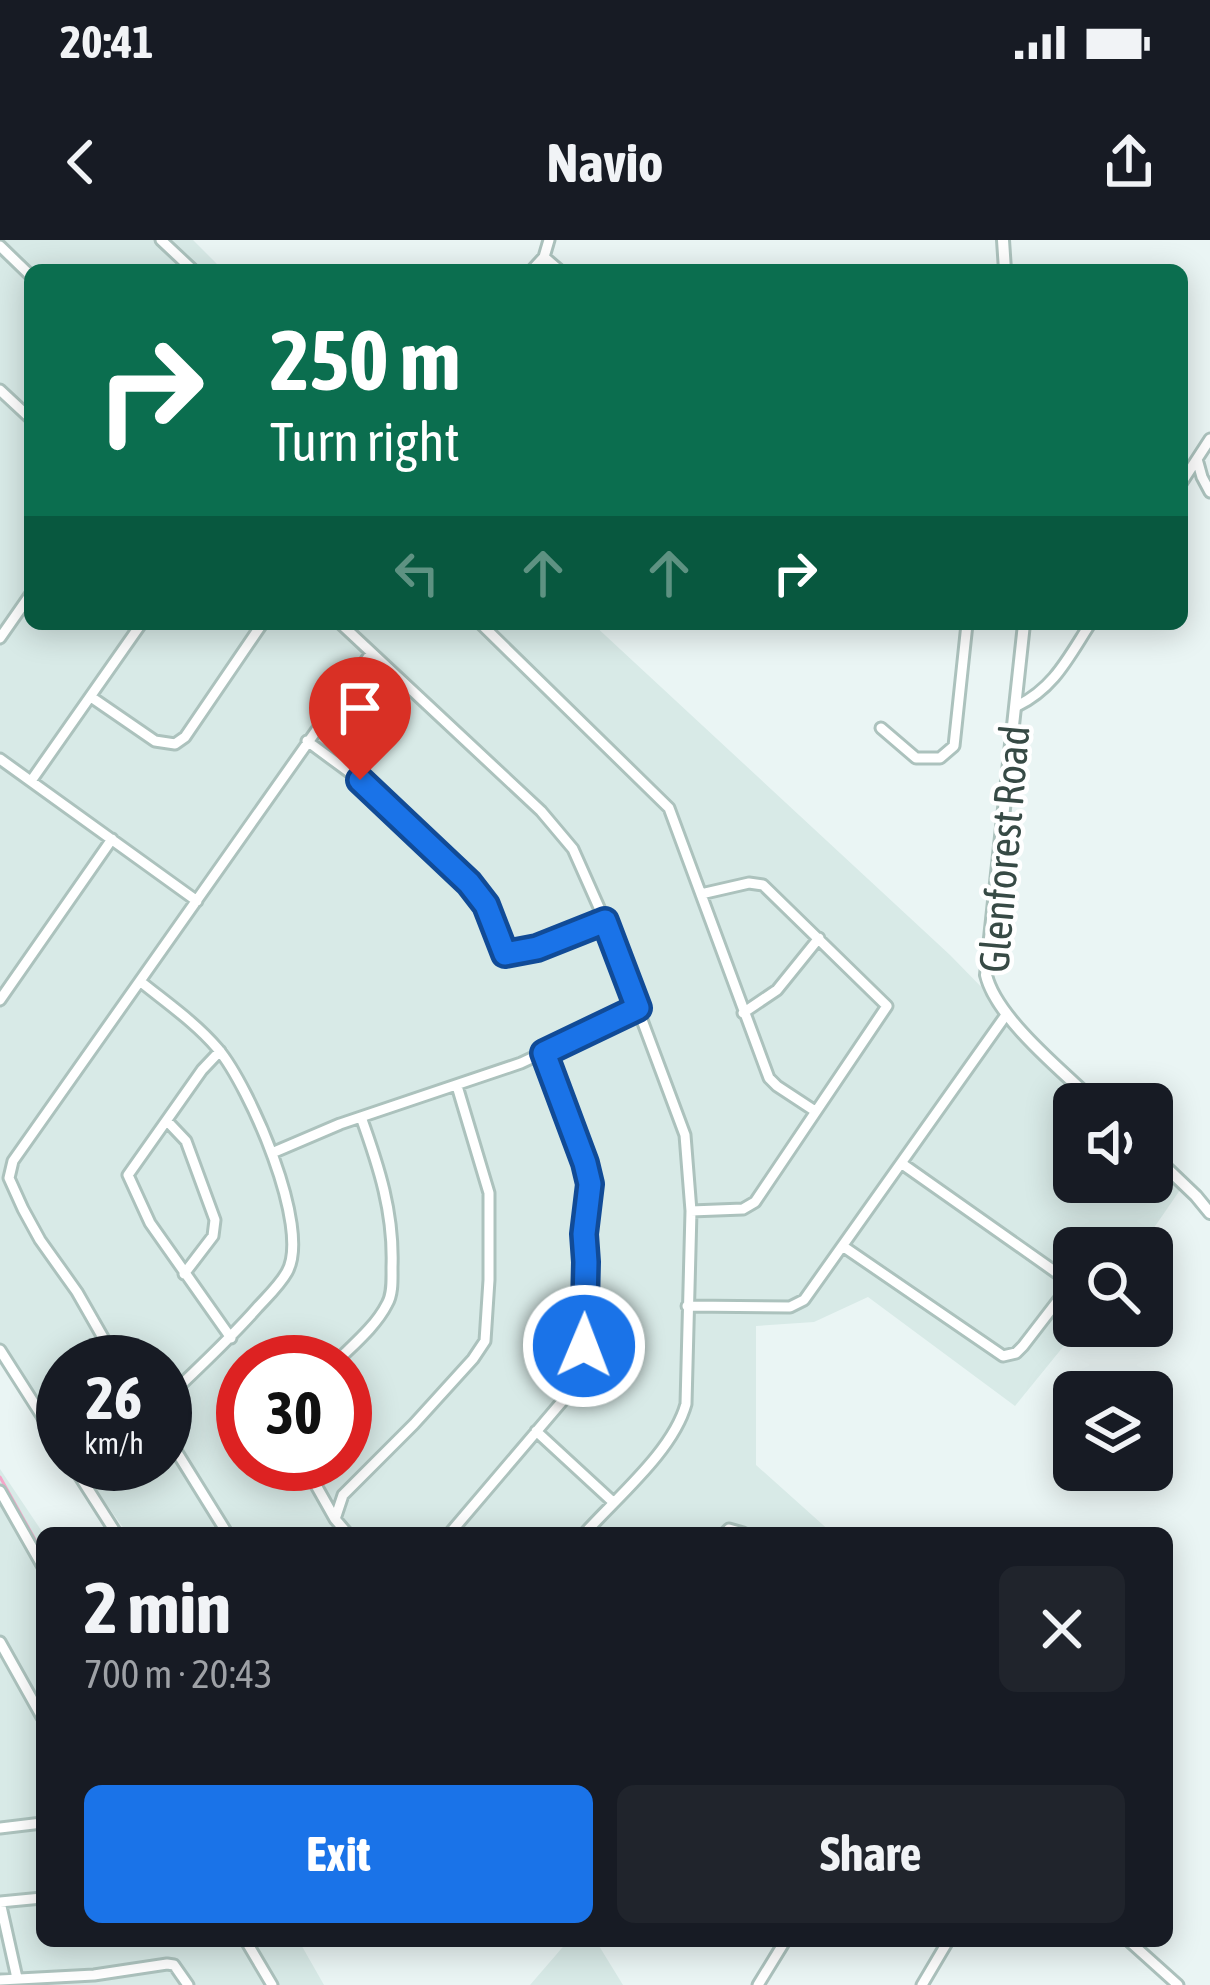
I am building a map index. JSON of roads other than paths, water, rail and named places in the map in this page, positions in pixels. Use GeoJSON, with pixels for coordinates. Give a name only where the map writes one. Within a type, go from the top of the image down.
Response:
{"type":"FeatureCollection","features":[{"type":"Feature","properties":{"kind":"street"},"geometry":{"type":"LineString","coordinates":[[161,240],[187,264]]}},
{"type":"Feature","properties":{"kind":"street"},"geometry":{"type":"LineString","coordinates":[[538,264],[550,240]]}},
{"type":"Feature","properties":{"kind":"street"},"geometry":{"type":"LineString","coordinates":[[0,247],[24,269]]}},
{"type":"Feature","properties":{"kind":"street"},"geometry":{"type":"LineString","coordinates":[[544,257],[552,264]]}},
{"type":"Feature","properties":{"kind":"street"},"geometry":{"type":"LineString","coordinates":[[0,390],[24,412]]}},
{"type":"Feature","properties":{"kind":"street"},"geometry":{"type":"LineString","coordinates":[[1188,474],[1210,439]]}},
{"type":"Feature","properties":{"kind":"street"},"geometry":{"type":"LineString","coordinates":[[1197,459],[1208,490]]}},
{"type":"Feature","properties":{"kind":"street"},"geometry":{"type":"LineString","coordinates":[[0,638],[24,604]]}},
{"type":"Feature","properties":{"kind":"street"},"geometry":{"type":"LineString","coordinates":[[31,781],[137,630]]}},
{"type":"Feature","properties":{"kind":"street"},"geometry":{"type":"LineString","coordinates":[[91,697],[155,741],[175,744],[185,737],[258,630]]}},
{"type":"Feature","properties":{"kind":"street"},"geometry":{"type":"LineString","coordinates":[[347,630],[554,822],[573,849],[685,1135],[691,1210],[686,1404],[656,1456],[590,1527]]}},
{"type":"Feature","properties":{"kind":"street"},"geometry":{"type":"LineString","coordinates":[[487,630],[663,800],[673,815],[772,1082],[815,1111]]}},
{"type":"Feature","properties":{"kind":"street"},"geometry":{"type":"LineString","coordinates":[[880,728],[916,758],[940,758],[954,746],[966,630]]}},
{"type":"Feature","properties":{"kind":"street","name":"Glenforest Road"},"geometry":{"type":"LineString","coordinates":[[1023,630],[986,964],[988,986],[1006,1015],[1076,1083]]}},
{"type":"Feature","properties":{"kind":"street"},"geometry":{"type":"LineString","coordinates":[[1017,706],[1050,684],[1086,630]]}},
{"type":"Feature","properties":{"kind":"street"},"geometry":{"type":"LineString","coordinates":[[101,1335],[40,1240],[10,1185],[9,1173],[16,1156],[371,653]]}},
{"type":"Feature","properties":{"kind":"street"},"geometry":{"type":"LineString","coordinates":[[307,741],[360,780],[456,869],[486,905],[505,954],[537,948],[605,921]]}},
{"type":"Feature","properties":{"kind":"street"},"geometry":{"type":"LineString","coordinates":[[0,759],[197,902]]}},
{"type":"Feature","properties":{"kind":"street"},"geometry":{"type":"LineString","coordinates":[[0,1000],[112,839]]}},
{"type":"Feature","properties":{"kind":"street"},"geometry":{"type":"LineString","coordinates":[[691,1210],[752,1206],[887,1006],[766,887],[759,883],[700,894]]}},
{"type":"Feature","properties":{"kind":"street"},"geometry":{"type":"LineString","coordinates":[[743,1013],[777,990],[819,938]]}},
{"type":"Feature","properties":{"kind":"street"},"geometry":{"type":"LineString","coordinates":[[141,982],[220,1051],[272,1153],[292,1228],[289,1269],[234,1335]]}},
{"type":"Feature","properties":{"kind":"street"},"geometry":{"type":"LineString","coordinates":[[272,1153],[544,1053],[638,1008]]}},
{"type":"Feature","properties":{"kind":"street"},"geometry":{"type":"LineString","coordinates":[[687,1306],[790,1307],[808,1297],[1006,1015]]}},
{"type":"Feature","properties":{"kind":"street"},"geometry":{"type":"LineString","coordinates":[[220,1051],[128,1175],[150,1222],[229,1335]]}},
{"type":"Feature","properties":{"kind":"street"},"geometry":{"type":"LineString","coordinates":[[455,1527],[579,1379],[590,1192],[585,1163],[544,1053]]}},
{"type":"Feature","properties":{"kind":"street"},"geometry":{"type":"LineString","coordinates":[[335,1519],[343,1495],[414,1424],[485,1341],[489,1193],[457,1086]]}},
{"type":"Feature","properties":{"kind":"street"},"geometry":{"type":"LineString","coordinates":[[360,1335],[390,1296],[392,1222],[361,1117]]}},
{"type":"Feature","properties":{"kind":"street"},"geometry":{"type":"LineString","coordinates":[[166,1121],[187,1141],[215,1220],[213,1237],[184,1274]]}},
{"type":"Feature","properties":{"kind":"street"},"geometry":{"type":"LineString","coordinates":[[844,1247],[1003,1356],[1023,1346],[1063,1294],[1064,1279],[1057,1273],[902,1163]]}},
{"type":"Feature","properties":{"kind":"street"},"geometry":{"type":"LineString","coordinates":[[1173,1174],[1210,1214]]}},
{"type":"Feature","properties":{"kind":"street"},"geometry":{"type":"LineString","coordinates":[[0,1350],[36,1407]]}},
{"type":"Feature","properties":{"kind":"street"},"geometry":{"type":"LineString","coordinates":[[192,1375],[216,1352]]}},
{"type":"Feature","properties":{"kind":"street"},"geometry":{"type":"LineString","coordinates":[[536,1431],[613,1502]]}},
{"type":"Feature","properties":{"kind":"street"},"geometry":{"type":"LineString","coordinates":[[192,1477],[222,1527]]}},
{"type":"Feature","properties":{"kind":"street"},"geometry":{"type":"LineString","coordinates":[[0,1491],[36,1554]]}},
{"type":"Feature","properties":{"kind":"street"},"geometry":{"type":"LineString","coordinates":[[89,1491],[112,1527]]}},
{"type":"Feature","properties":{"kind":"street"},"geometry":{"type":"LineString","coordinates":[[319,1491],[342,1527]]}},
{"type":"Feature","properties":{"kind":"street"},"geometry":{"type":"LineString","coordinates":[[0,1642],[6,1665],[36,1708]]}},
{"type":"Feature","properties":{"kind":"street"},"geometry":{"type":"LineString","coordinates":[[0,1828],[36,1824]]}},
{"type":"Feature","properties":{"kind":"street"},"geometry":{"type":"LineString","coordinates":[[17,1978],[0,1902],[36,1899]]}},
{"type":"Feature","properties":{"kind":"street"},"geometry":{"type":"LineString","coordinates":[[250,1947],[272,1985]]}},
{"type":"Feature","properties":{"kind":"street"},"geometry":{"type":"LineString","coordinates":[[758,1985],[781,1947]]}},
{"type":"Feature","properties":{"kind":"street"},"geometry":{"type":"LineString","coordinates":[[922,1985],[944,1947]]}},
{"type":"Feature","properties":{"kind":"street"},"geometry":{"type":"LineString","coordinates":[[1136,1947],[1178,1985]]}},
{"type":"Feature","properties":{"kind":"street"},"geometry":{"type":"LineString","coordinates":[[0,1980],[97,1980],[167,1964],[174,1965],[188,1985]]}},
{"type":"Feature","properties":{"kind":"waterway"},"geometry":{"type":"LineString","coordinates":[[0,1477],[36,1541]]}}]}
